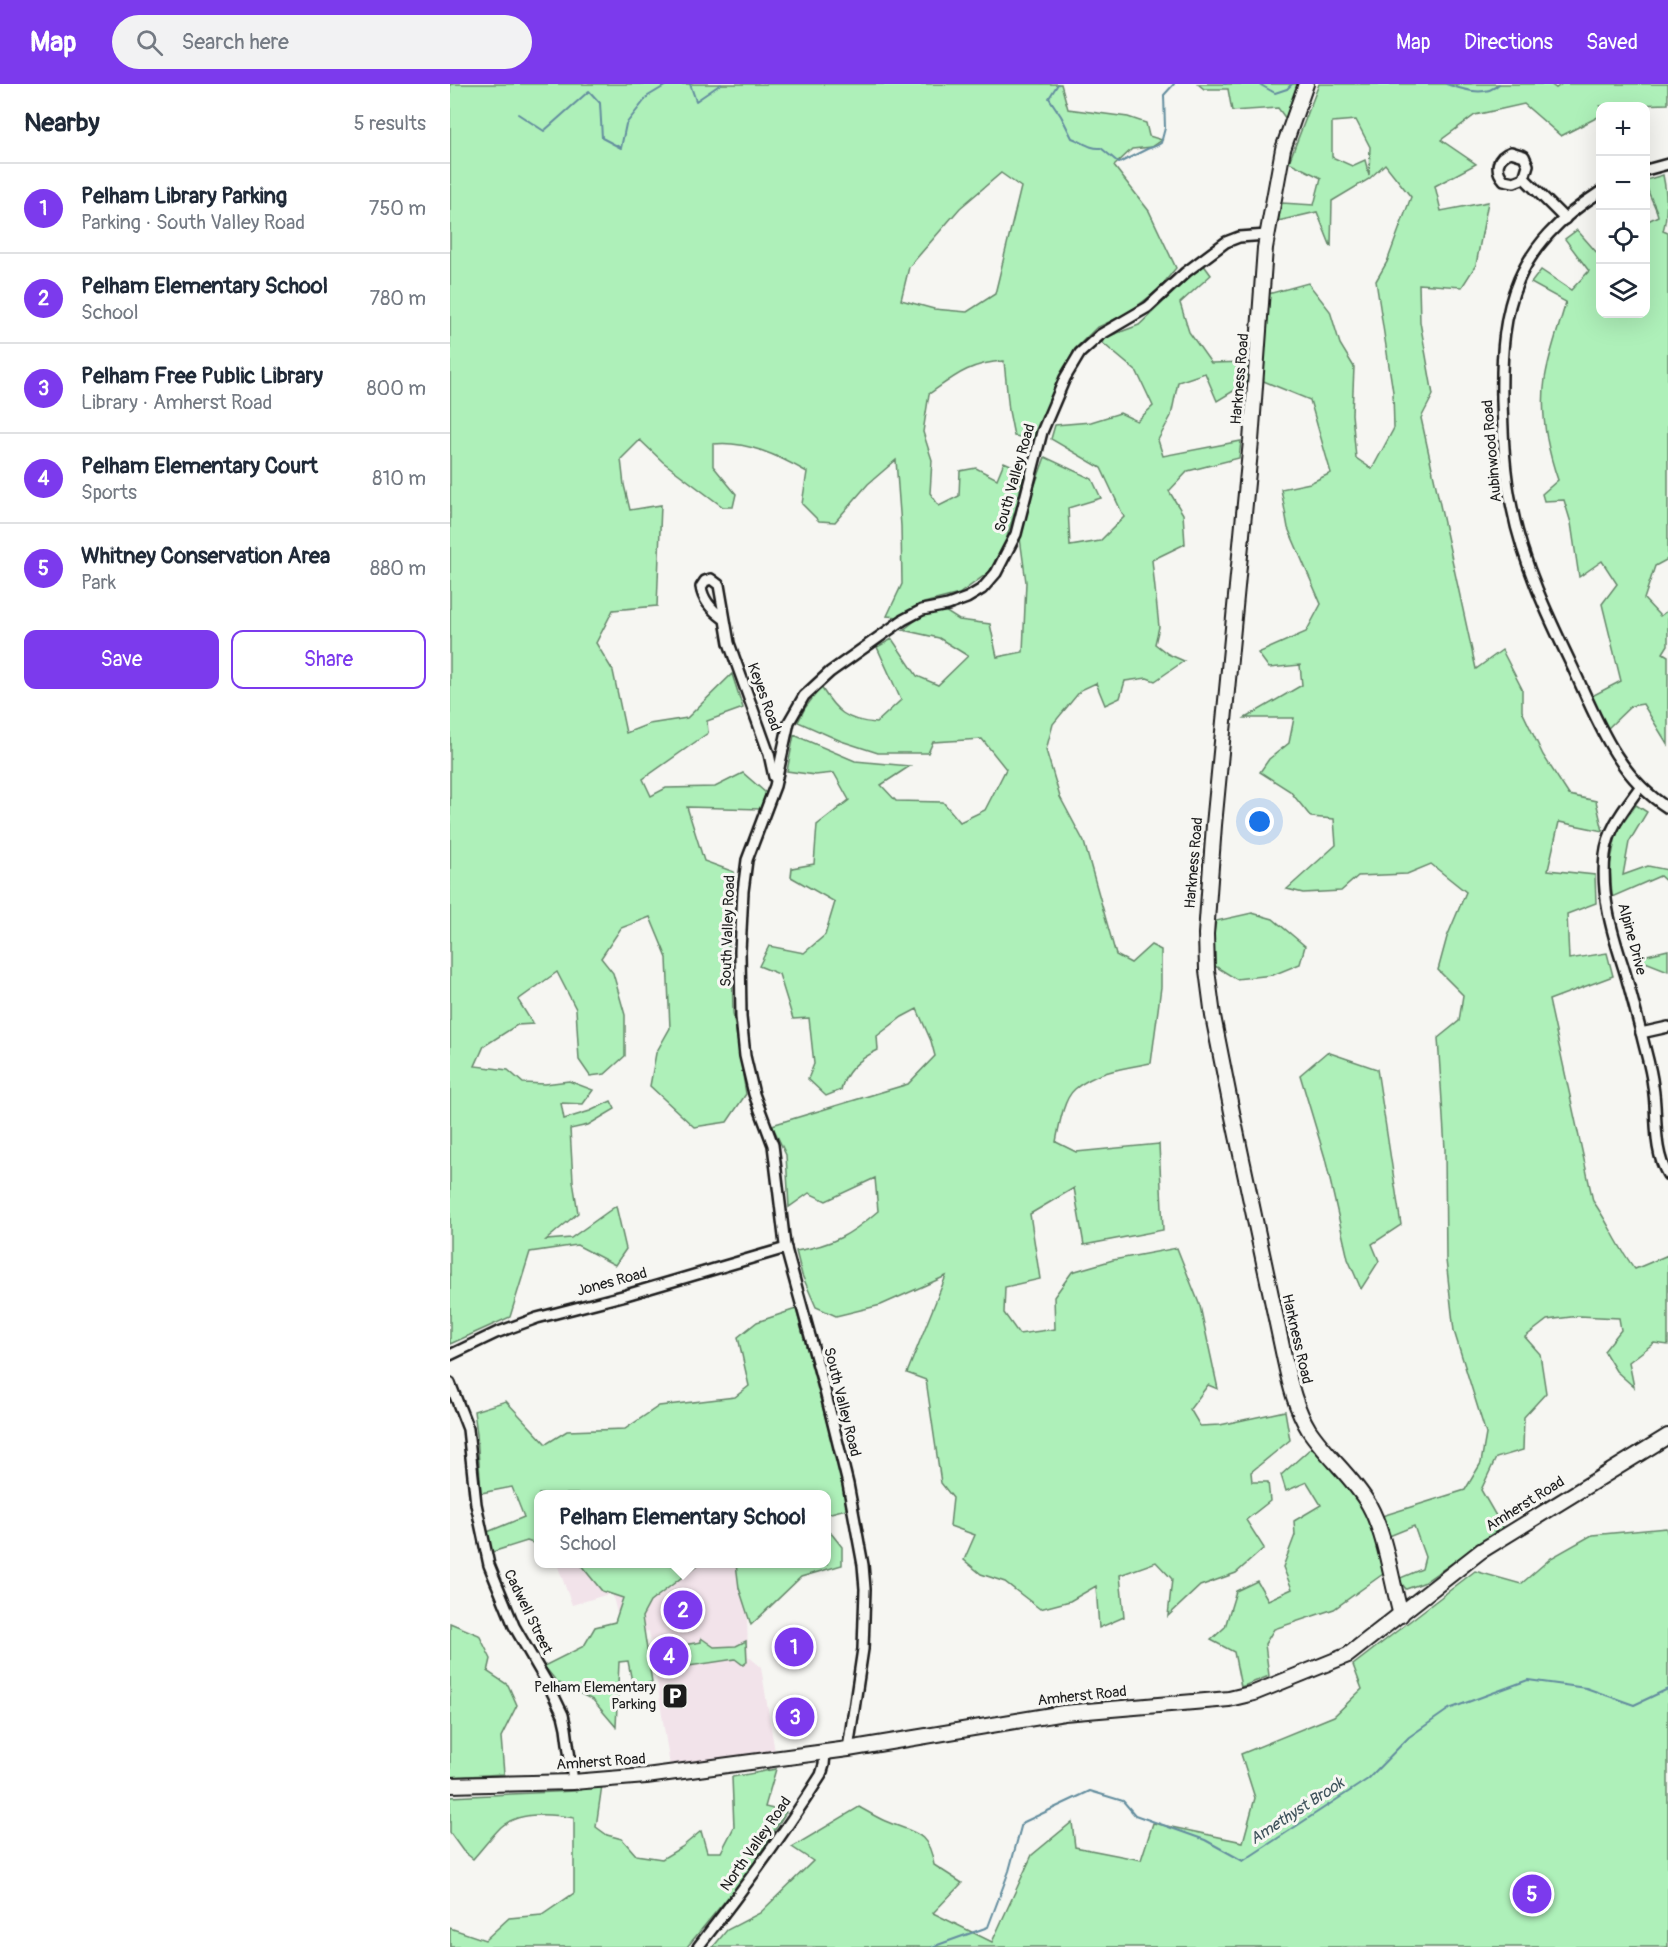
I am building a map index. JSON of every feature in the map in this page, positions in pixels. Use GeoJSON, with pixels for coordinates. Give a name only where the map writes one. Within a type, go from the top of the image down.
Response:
{"type":"FeatureCollection","features":[{"type":"Feature","properties":{"kind":"main road","name":"Harkness Road"},"geometry":{"type":"LineString","coordinates":[[1306,84],[1283,149],[1267,235],[1244,529],[1207,910],[1208,974],[1213,1016],[1233,1117],[1284,1362],[1295,1400],[1310,1431],[1360,1492],[1370,1508],[1381,1537],[1401,1615]]}},
{"type":"Feature","properties":{"kind":"main road","name":"Amherst Road"},"geometry":{"type":"LineString","coordinates":[[450,1785],[573,1782],[656,1775],[825,1753],[1064,1713],[1229,1699],[1254,1693],[1348,1655],[1481,1551],[1668,1436]]}},
{"type":"Feature","properties":{"kind":"street"},"geometry":{"type":"LineString","coordinates":[[1650,169],[1668,164]]}},
{"type":"Feature","properties":{"kind":"street"},"geometry":{"type":"LineString","coordinates":[[1524,178],[1565,219]]}},
{"type":"Feature","properties":{"kind":"street","name":"Aubinwood Road"},"geometry":{"type":"LineString","coordinates":[[1596,195],[1546,236],[1530,257],[1517,282],[1507,313],[1501,369],[1506,472],[1516,527],[1539,594],[1599,728],[1640,787],[1668,808]]}},
{"type":"Feature","properties":{"kind":"street","name":"South Valley Road"},"geometry":{"type":"LineString","coordinates":[[848,1749],[861,1668],[863,1565],[848,1484],[786,1248],[780,1211],[776,1159],[747,1070],[741,1006],[741,931],[744,874],[751,846],[775,786],[789,722],[800,701],[838,665],[903,620],[922,610],[948,605],[966,598],[982,589],[996,573],[1016,534],[1042,432],[1065,378],[1085,348],[1100,334],[1148,307],[1186,272],[1226,242],[1239,237],[1267,235]]}},
{"type":"Feature","properties":{"kind":"street","name":"Keyes Road"},"geometry":{"type":"LineString","coordinates":[[723,618],[732,655],[771,759],[775,786]]}},
{"type":"Feature","properties":{"kind":"street","name":"Alpine Drive"},"geometry":{"type":"LineString","coordinates":[[1640,787],[1610,833],[1605,849],[1604,877],[1611,929],[1628,982],[1653,1084],[1660,1156],[1668,1175]]}},
{"type":"Feature","properties":{"kind":"street"},"geometry":{"type":"LineString","coordinates":[[1641,1033],[1668,1028]]}},
{"type":"Feature","properties":{"kind":"street","name":"Jones Road"},"geometry":{"type":"LineString","coordinates":[[450,1355],[496,1333],[537,1318],[786,1248]]}},
{"type":"Feature","properties":{"kind":"street","name":"Cadwell Street"},"geometry":{"type":"LineString","coordinates":[[450,1383],[468,1429],[476,1504],[489,1565],[514,1626],[563,1715],[567,1728],[573,1782]]}},
{"type":"Feature","properties":{"kind":"street","name":"North Valley Road"},"geometry":{"type":"LineString","coordinates":[[698,1947],[787,1830],[821,1775],[825,1753]]}},
{"type":"Feature","properties":{"kind":"shaded area"},"geometry":{"type":"Polygon","coordinates":[[[558,1568],[771,1568],[747,1616],[748,1656],[761,1667],[775,1752],[670,1766],[649,1631],[623,1637],[612,1593],[572,1605],[558,1568]]]}},
{"type":"Feature","properties":{"kind":"green space"},"geometry":{"type":"Polygon","coordinates":[[[450,84],[1061,84],[1068,109],[1128,117],[1146,123],[1149,136],[1162,140],[1152,147],[1132,149],[1114,166],[1149,211],[1176,268],[1158,290],[1128,313],[1096,328],[1074,350],[1035,439],[1014,436],[1004,361],[972,367],[929,394],[923,432],[932,460],[930,493],[939,506],[959,496],[960,471],[976,468],[997,479],[1004,462],[1024,471],[1017,505],[1006,540],[989,572],[959,594],[924,603],[899,617],[887,616],[902,584],[901,526],[896,460],[868,484],[835,522],[819,521],[802,504],[807,472],[762,450],[737,444],[713,444],[713,466],[736,494],[733,507],[723,507],[663,462],[640,440],[621,459],[630,510],[661,505],[657,606],[613,610],[596,643],[613,671],[626,733],[649,724],[687,718],[732,674],[743,708],[707,721],[708,733],[643,779],[651,796],[666,788],[715,787],[743,773],[766,793],[760,809],[687,807],[704,861],[734,872],[723,918],[732,964],[733,1013],[746,1094],[727,1122],[694,1127],[650,1086],[656,1053],[670,1028],[667,958],[650,917],[621,928],[601,958],[613,973],[625,1015],[625,1056],[605,1074],[590,1076],[579,1060],[576,1009],[557,972],[518,1000],[533,1024],[517,1025],[484,1046],[475,1066],[508,1070],[523,1083],[545,1084],[569,1081],[593,1090],[583,1104],[561,1103],[564,1119],[590,1111],[611,1101],[615,1109],[588,1125],[570,1129],[573,1181],[578,1213],[546,1240],[571,1238],[616,1206],[626,1249],[615,1265],[577,1245],[530,1252],[510,1317],[450,1344],[450,84]],[[1001,173],[960,208],[909,267],[901,300],[934,309],[967,312],[995,294],[1021,187],[1001,173]]]}},
{"type":"Feature","properties":{"kind":"green space"},"geometry":{"type":"Polygon","coordinates":[[[1198,84],[1299,84],[1286,119],[1278,108],[1232,111],[1228,89],[1204,89],[1198,84]]]}},
{"type":"Feature","properties":{"kind":"green space"},"geometry":{"type":"Polygon","coordinates":[[[1319,84],[1550,84],[1556,88],[1562,84],[1668,84],[1668,104],[1596,102],[1596,118],[1561,136],[1524,104],[1475,115],[1441,140],[1476,164],[1435,186],[1441,211],[1488,202],[1476,265],[1462,287],[1419,284],[1420,322],[1433,395],[1421,418],[1476,669],[1502,650],[1522,689],[1522,711],[1543,755],[1569,795],[1596,801],[1603,831],[1559,822],[1548,870],[1595,875],[1596,903],[1567,914],[1569,959],[1607,953],[1613,976],[1549,1000],[1593,1201],[1635,1269],[1668,1255],[1668,1345],[1654,1343],[1629,1362],[1634,1387],[1616,1371],[1604,1351],[1621,1330],[1619,1318],[1579,1316],[1547,1320],[1525,1337],[1540,1354],[1546,1393],[1524,1417],[1523,1450],[1496,1458],[1481,1490],[1503,1528],[1423,1583],[1406,1589],[1398,1579],[1422,1569],[1425,1557],[1414,1526],[1387,1537],[1382,1516],[1465,1490],[1481,1463],[1486,1434],[1454,1331],[1446,1260],[1445,1149],[1438,1038],[1459,1021],[1463,995],[1438,970],[1447,937],[1466,892],[1431,864],[1407,874],[1358,876],[1341,891],[1303,893],[1287,889],[1336,845],[1334,819],[1311,817],[1290,791],[1260,772],[1269,759],[1289,743],[1294,718],[1245,718],[1302,685],[1300,665],[1269,668],[1258,653],[1306,632],[1321,604],[1288,528],[1281,489],[1310,483],[1331,473],[1310,400],[1261,380],[1268,294],[1308,283],[1330,311],[1340,344],[1354,367],[1352,414],[1356,458],[1372,469],[1394,428],[1393,392],[1376,281],[1387,262],[1411,197],[1385,164],[1369,179],[1332,201],[1331,247],[1317,212],[1278,221],[1282,203],[1314,205],[1321,178],[1289,162],[1319,84]],[[1356,120],[1332,122],[1332,157],[1352,166],[1365,160],[1369,175],[1370,147],[1356,120]]]}},
{"type":"Feature","properties":{"kind":"green space"},"geometry":{"type":"Polygon","coordinates":[[[1663,175],[1666,218],[1663,231],[1668,233],[1668,559],[1655,566],[1644,599],[1660,616],[1668,610],[1668,645],[1663,653],[1668,656],[1668,745],[1643,704],[1631,706],[1606,730],[1590,697],[1621,681],[1602,604],[1617,584],[1602,561],[1579,577],[1571,523],[1564,500],[1544,501],[1542,494],[1558,480],[1551,456],[1543,405],[1549,360],[1566,302],[1531,283],[1541,270],[1571,290],[1589,271],[1565,239],[1577,230],[1596,252],[1596,318],[1650,318],[1650,220],[1658,216],[1650,196],[1650,179],[1663,175]]]}},
{"type":"Feature","properties":{"kind":"green space"},"geometry":{"type":"Polygon","coordinates":[[[1203,264],[1211,275],[1180,303],[1189,332],[1211,363],[1248,362],[1250,381],[1217,401],[1205,373],[1178,382],[1171,416],[1158,440],[1163,456],[1241,441],[1239,458],[1188,471],[1169,491],[1183,514],[1185,544],[1152,560],[1159,627],[1155,644],[1168,654],[1184,661],[1155,681],[1147,678],[1125,681],[1120,698],[1105,705],[1096,683],[1081,690],[1053,724],[1046,750],[1060,797],[1084,842],[1116,955],[1131,963],[1151,945],[1161,950],[1161,987],[1151,1063],[1101,1074],[1075,1089],[1067,1099],[1056,1142],[1076,1152],[1159,1144],[1163,1230],[1084,1245],[1074,1188],[1030,1214],[1040,1279],[1005,1287],[1004,1313],[1019,1334],[1055,1329],[1054,1297],[1072,1272],[1113,1260],[1177,1248],[1200,1306],[1218,1389],[1208,1385],[1190,1409],[1200,1426],[1220,1425],[1285,1411],[1290,1440],[1251,1472],[1252,1482],[1268,1482],[1270,1501],[1246,1520],[1264,1548],[1236,1573],[1200,1586],[1168,1616],[1172,1579],[1156,1562],[1120,1575],[1124,1617],[1099,1628],[1096,1586],[1070,1601],[1040,1609],[1005,1582],[981,1574],[964,1560],[975,1535],[950,1526],[953,1498],[941,1483],[926,1380],[907,1373],[946,1276],[881,1305],[836,1316],[816,1307],[802,1275],[796,1251],[820,1246],[840,1238],[859,1227],[878,1211],[875,1178],[826,1201],[809,1193],[789,1207],[786,1155],[772,1125],[908,1084],[935,1056],[917,1009],[877,1036],[878,1050],[850,1071],[841,1090],[826,1096],[808,1079],[814,1064],[809,1018],[793,1019],[779,974],[759,966],[769,946],[804,953],[825,935],[835,902],[791,877],[792,868],[814,864],[817,825],[849,800],[834,773],[815,775],[787,771],[794,735],[855,761],[910,766],[881,785],[896,801],[943,802],[960,822],[985,810],[1006,769],[982,739],[933,742],[928,753],[878,753],[841,741],[798,722],[805,708],[821,687],[837,708],[849,717],[876,723],[901,700],[877,647],[892,639],[917,676],[938,685],[968,656],[939,638],[903,630],[920,617],[942,609],[959,620],[990,624],[997,657],[1023,652],[1026,582],[1020,538],[1028,504],[1045,457],[1092,479],[1101,498],[1068,508],[1070,546],[1100,541],[1124,517],[1101,468],[1051,439],[1055,425],[1091,422],[1120,413],[1137,421],[1153,406],[1137,372],[1099,340],[1139,325],[1203,264]]]}},
{"type":"Feature","properties":{"kind":"green space"},"geometry":{"type":"Polygon","coordinates":[[[1636,805],[1647,812],[1629,842],[1623,875],[1648,866],[1668,870],[1668,883],[1660,876],[1612,897],[1610,865],[1617,831],[1636,805]]]}},
{"type":"Feature","properties":{"kind":"green space"},"geometry":{"type":"Polygon","coordinates":[[[1252,913],[1273,919],[1305,946],[1300,964],[1273,975],[1236,979],[1215,966],[1211,951],[1216,921],[1252,913]]]}},
{"type":"Feature","properties":{"kind":"green space"},"geometry":{"type":"Polygon","coordinates":[[[1668,950],[1668,971],[1635,958],[1668,950]]]}},
{"type":"Feature","properties":{"kind":"green space"},"geometry":{"type":"Polygon","coordinates":[[[1327,1052],[1377,1069],[1401,1225],[1372,1244],[1379,1261],[1361,1289],[1348,1259],[1325,1158],[1300,1075],[1327,1052]]]}},
{"type":"Feature","properties":{"kind":"green space"},"geometry":{"type":"Polygon","coordinates":[[[796,1309],[850,1508],[831,1513],[831,1490],[534,1490],[534,1543],[527,1541],[492,1552],[485,1533],[524,1517],[512,1487],[481,1493],[474,1411],[506,1401],[546,1444],[567,1431],[625,1429],[659,1406],[735,1397],[749,1386],[738,1337],[757,1322],[796,1309]]]}},
{"type":"Feature","properties":{"kind":"green space"},"geometry":{"type":"Polygon","coordinates":[[[1311,1448],[1347,1485],[1363,1507],[1374,1528],[1383,1574],[1334,1609],[1274,1629],[1265,1644],[1269,1676],[1241,1687],[1234,1652],[1211,1640],[1225,1627],[1236,1591],[1257,1581],[1268,1600],[1292,1589],[1283,1567],[1295,1535],[1294,1521],[1321,1505],[1307,1482],[1286,1491],[1281,1475],[1311,1448]]]}},
{"type":"Feature","properties":{"kind":"green space"},"geometry":{"type":"Polygon","coordinates":[[[1666,1528],[1668,1535],[1668,1947],[713,1947],[727,1930],[760,1913],[813,1861],[792,1847],[859,1807],[885,1821],[918,1834],[924,1839],[932,1854],[934,1865],[962,1883],[933,1913],[992,1942],[1032,1855],[1072,1822],[1075,1847],[1141,1860],[1153,1823],[1243,1842],[1255,1798],[1241,1754],[1334,1716],[1362,1689],[1353,1665],[1475,1571],[1521,1584],[1551,1558],[1592,1535],[1666,1528]]]}},
{"type":"Feature","properties":{"kind":"green space"},"geometry":{"type":"Polygon","coordinates":[[[831,1533],[842,1547],[842,1565],[801,1577],[751,1625],[739,1588],[736,1568],[831,1568],[831,1533]]]}},
{"type":"Feature","properties":{"kind":"green space"},"geometry":{"type":"Polygon","coordinates":[[[583,1568],[694,1568],[650,1602],[642,1617],[652,1682],[633,1687],[628,1661],[619,1662],[616,1727],[593,1700],[557,1682],[544,1666],[584,1646],[595,1627],[615,1622],[623,1598],[602,1591],[583,1568]]]}},
{"type":"Feature","properties":{"kind":"green space"},"geometry":{"type":"Polygon","coordinates":[[[450,1623],[479,1635],[491,1659],[488,1672],[508,1685],[517,1705],[501,1737],[504,1774],[450,1777],[450,1623]]]}},
{"type":"Feature","properties":{"kind":"green space"},"geometry":{"type":"Polygon","coordinates":[[[701,1638],[714,1647],[736,1646],[746,1641],[747,1662],[743,1665],[735,1659],[689,1666],[686,1663],[685,1670],[655,1675],[652,1650],[701,1642],[701,1638]]]}},
{"type":"Feature","properties":{"kind":"green space"},"geometry":{"type":"Polygon","coordinates":[[[776,1769],[765,1807],[786,1812],[748,1873],[687,1947],[450,1947],[450,1928],[485,1940],[509,1918],[542,1915],[574,1893],[574,1818],[536,1815],[517,1818],[501,1827],[473,1859],[463,1851],[450,1833],[450,1797],[575,1791],[602,1785],[596,1827],[607,1835],[622,1839],[636,1855],[662,1859],[682,1847],[701,1831],[707,1852],[721,1852],[734,1827],[732,1777],[776,1769]]]}},
{"type":"Feature","properties":{"kind":"waterway"},"geometry":{"type":"LineString","coordinates":[[518,114],[544,131],[589,91],[600,103],[602,138],[621,148],[626,124],[648,96],[668,84]]}},
{"type":"Feature","properties":{"kind":"waterway"},"geometry":{"type":"LineString","coordinates":[[690,84],[696,101],[721,84]]}},
{"type":"Feature","properties":{"kind":"waterway"},"geometry":{"type":"LineString","coordinates":[[1058,84],[1049,98],[1072,138],[1101,148],[1119,163],[1161,143],[1165,128],[1164,95],[1174,84]]}},
{"type":"Feature","properties":{"kind":"waterway"},"geometry":{"type":"LineString","coordinates":[[1259,84],[1275,93],[1287,89],[1292,84]]}},
{"type":"Feature","properties":{"kind":"waterway"},"geometry":{"type":"LineString","coordinates":[[1446,84],[1466,90],[1480,91],[1487,91],[1499,84]]}},
{"type":"Feature","properties":{"kind":"waterway","name":"Amethyst Brook"},"geometry":{"type":"LineString","coordinates":[[932,1947],[988,1927],[1009,1871],[1022,1823],[1090,1791],[1123,1801],[1135,1815],[1205,1840],[1243,1861],[1368,1779],[1409,1737],[1449,1709],[1528,1680],[1586,1688],[1634,1705],[1668,1689]]}},
{"type":"Feature","properties":{"kind":"place","name":"Pelham Elementary School"},"geometry":{"type":"Point","coordinates":[683,1610]}},
{"type":"Feature","properties":{"kind":"place","name":"Pelham Library Parking"},"geometry":{"type":"Point","coordinates":[794,1647]}},
{"type":"Feature","properties":{"kind":"place","name":"Pelham Elementary Court"},"geometry":{"type":"Point","coordinates":[669,1656]}},
{"type":"Feature","properties":{"kind":"place","name":"Pelham Elementary Parking"},"geometry":{"type":"Point","coordinates":[675,1696]}},
{"type":"Feature","properties":{"kind":"place","name":"Pelham Free Public Library"},"geometry":{"type":"Point","coordinates":[795,1717]}},
{"type":"Feature","properties":{"kind":"place","name":"Whitney Conservation Area"},"geometry":{"type":"Point","coordinates":[1532,1894]}}]}
